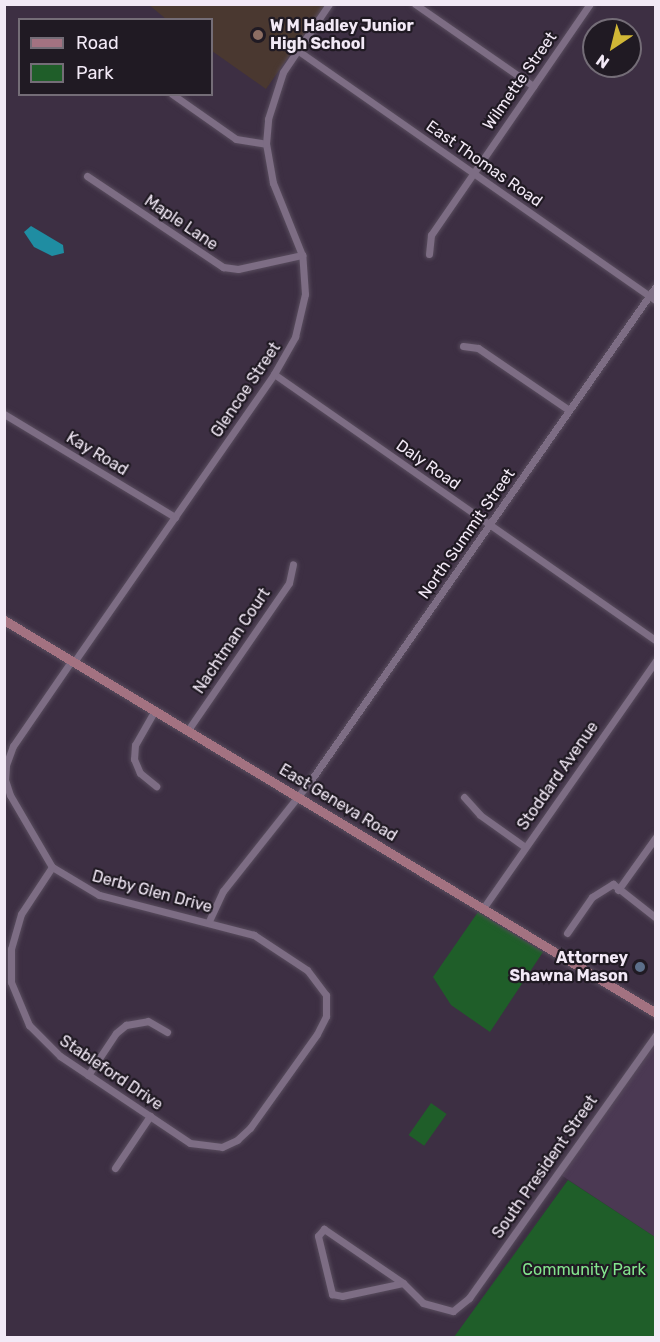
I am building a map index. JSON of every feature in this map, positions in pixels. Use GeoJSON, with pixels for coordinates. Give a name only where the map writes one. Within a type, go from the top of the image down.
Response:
{"type":"FeatureCollection","features":[{"type":"Feature","properties":{"kind":"main road","name":"East Geneva Road"},"geometry":{"type":"LineString","coordinates":[[4,620],[484,907],[656,1013]]}},
{"type":"Feature","properties":{"kind":"street","name":"Glencoe Street"},"geometry":{"type":"LineString","coordinates":[[5,780],[13,746],[175,517],[290,349],[302,316],[305,283],[302,255],[273,183],[266,144],[273,93],[297,50],[329,4]]}},
{"type":"Feature","properties":{"kind":"street"},"geometry":{"type":"LineString","coordinates":[[415,4],[533,86]]}},
{"type":"Feature","properties":{"kind":"street","name":"Wilmette Street"},"geometry":{"type":"LineString","coordinates":[[429,254],[431,235],[590,4]]}},
{"type":"Feature","properties":{"kind":"street","name":"East Thomas Road"},"geometry":{"type":"LineString","coordinates":[[297,50],[652,298]]}},
{"type":"Feature","properties":{"kind":"street"},"geometry":{"type":"LineString","coordinates":[[175,96],[236,139],[266,144]]}},
{"type":"Feature","properties":{"kind":"street","name":"Maple Lane"},"geometry":{"type":"LineString","coordinates":[[87,176],[223,267],[238,269],[302,255]]}},
{"type":"Feature","properties":{"kind":"street","name":"North Summit Street"},"geometry":{"type":"LineString","coordinates":[[209,921],[245,861],[299,797],[569,410],[652,298],[656,286]]}},
{"type":"Feature","properties":{"kind":"street"},"geometry":{"type":"LineString","coordinates":[[463,346],[478,348],[569,410]]}},
{"type":"Feature","properties":{"kind":"street","name":"Daly Road"},"geometry":{"type":"LineString","coordinates":[[274,374],[656,640]]}},
{"type":"Feature","properties":{"kind":"street","name":"Kay Road"},"geometry":{"type":"LineString","coordinates":[[4,414],[175,517]]}},
{"type":"Feature","properties":{"kind":"street","name":"Nachtman Court"},"geometry":{"type":"LineString","coordinates":[[188,730],[289,583],[293,564]]}},
{"type":"Feature","properties":{"kind":"street","name":"Stoddard Avenue"},"geometry":{"type":"LineString","coordinates":[[484,907],[656,660]]}},
{"type":"Feature","properties":{"kind":"street"},"geometry":{"type":"LineString","coordinates":[[155,710],[135,745],[134,759],[140,773],[156,786]]}},
{"type":"Feature","properties":{"kind":"street","name":"Derby Glen Drive"},"geometry":{"type":"LineString","coordinates":[[5,780],[33,839],[52,867],[99,895],[209,921],[262,939],[307,970],[326,995],[326,1016],[317,1034],[242,1136]]}},
{"type":"Feature","properties":{"kind":"street"},"geometry":{"type":"LineString","coordinates":[[465,797],[480,815],[525,847]]}},
{"type":"Feature","properties":{"kind":"street"},"geometry":{"type":"LineString","coordinates":[[618,890],[656,837]]}},
{"type":"Feature","properties":{"kind":"street","name":"Stableford Drive"},"geometry":{"type":"LineString","coordinates":[[52,867],[17,924],[11,949],[11,982],[22,1015],[36,1035],[88,1075],[201,1146],[222,1148],[242,1136]]}},
{"type":"Feature","properties":{"kind":"street"},"geometry":{"type":"LineString","coordinates":[[567,933],[592,897],[613,884],[656,918]]}},
{"type":"Feature","properties":{"kind":"street"},"geometry":{"type":"LineString","coordinates":[[88,1075],[126,1025],[148,1021],[167,1032]]}},
{"type":"Feature","properties":{"kind":"street","name":"South President Street"},"geometry":{"type":"LineString","coordinates":[[404,1283],[423,1303],[453,1311],[469,1298],[656,1035]]}},
{"type":"Feature","properties":{"kind":"street"},"geometry":{"type":"LineString","coordinates":[[115,1168],[150,1116]]}},
{"type":"Feature","properties":{"kind":"street"},"geometry":{"type":"LineString","coordinates":[[324,1228],[404,1283],[342,1296],[332,1294],[318,1236],[324,1228]]}},
{"type":"Feature","properties":{"kind":"shaded area","name":"W M Hadley Junior High School"},"geometry":{"type":"Polygon","coordinates":[[[148,4],[325,5],[266,89],[213,52],[213,18],[165,18],[148,4]]]}},
{"type":"Feature","properties":{"kind":"shaded area"},"geometry":{"type":"Polygon","coordinates":[[[655,1041],[655,1237],[561,1175],[655,1041]]]}},
{"type":"Feature","properties":{"kind":"green space"},"geometry":{"type":"Polygon","coordinates":[[[478,912],[543,952],[490,1032],[451,1005],[433,977],[478,912]]]}},
{"type":"Feature","properties":{"kind":"green space"},"geometry":{"type":"Polygon","coordinates":[[[431,1103],[447,1114],[424,1146],[409,1135],[431,1103]]]}},
{"type":"Feature","properties":{"kind":"green space","name":"Community Park"},"geometry":{"type":"Polygon","coordinates":[[[568,1180],[655,1237],[655,1337],[454,1337],[568,1180]]]}},
{"type":"Feature","properties":{"kind":"water"},"geometry":{"type":"Polygon","coordinates":[[[31,226],[63,245],[64,253],[52,256],[34,247],[24,232],[31,226]]]}},
{"type":"Feature","properties":{"kind":"place","name":"W M Hadley Junior High School"},"geometry":{"type":"Point","coordinates":[258,35]}},
{"type":"Feature","properties":{"kind":"place","name":"Attorney Shawna Mason"},"geometry":{"type":"Point","coordinates":[640,967]}}]}
